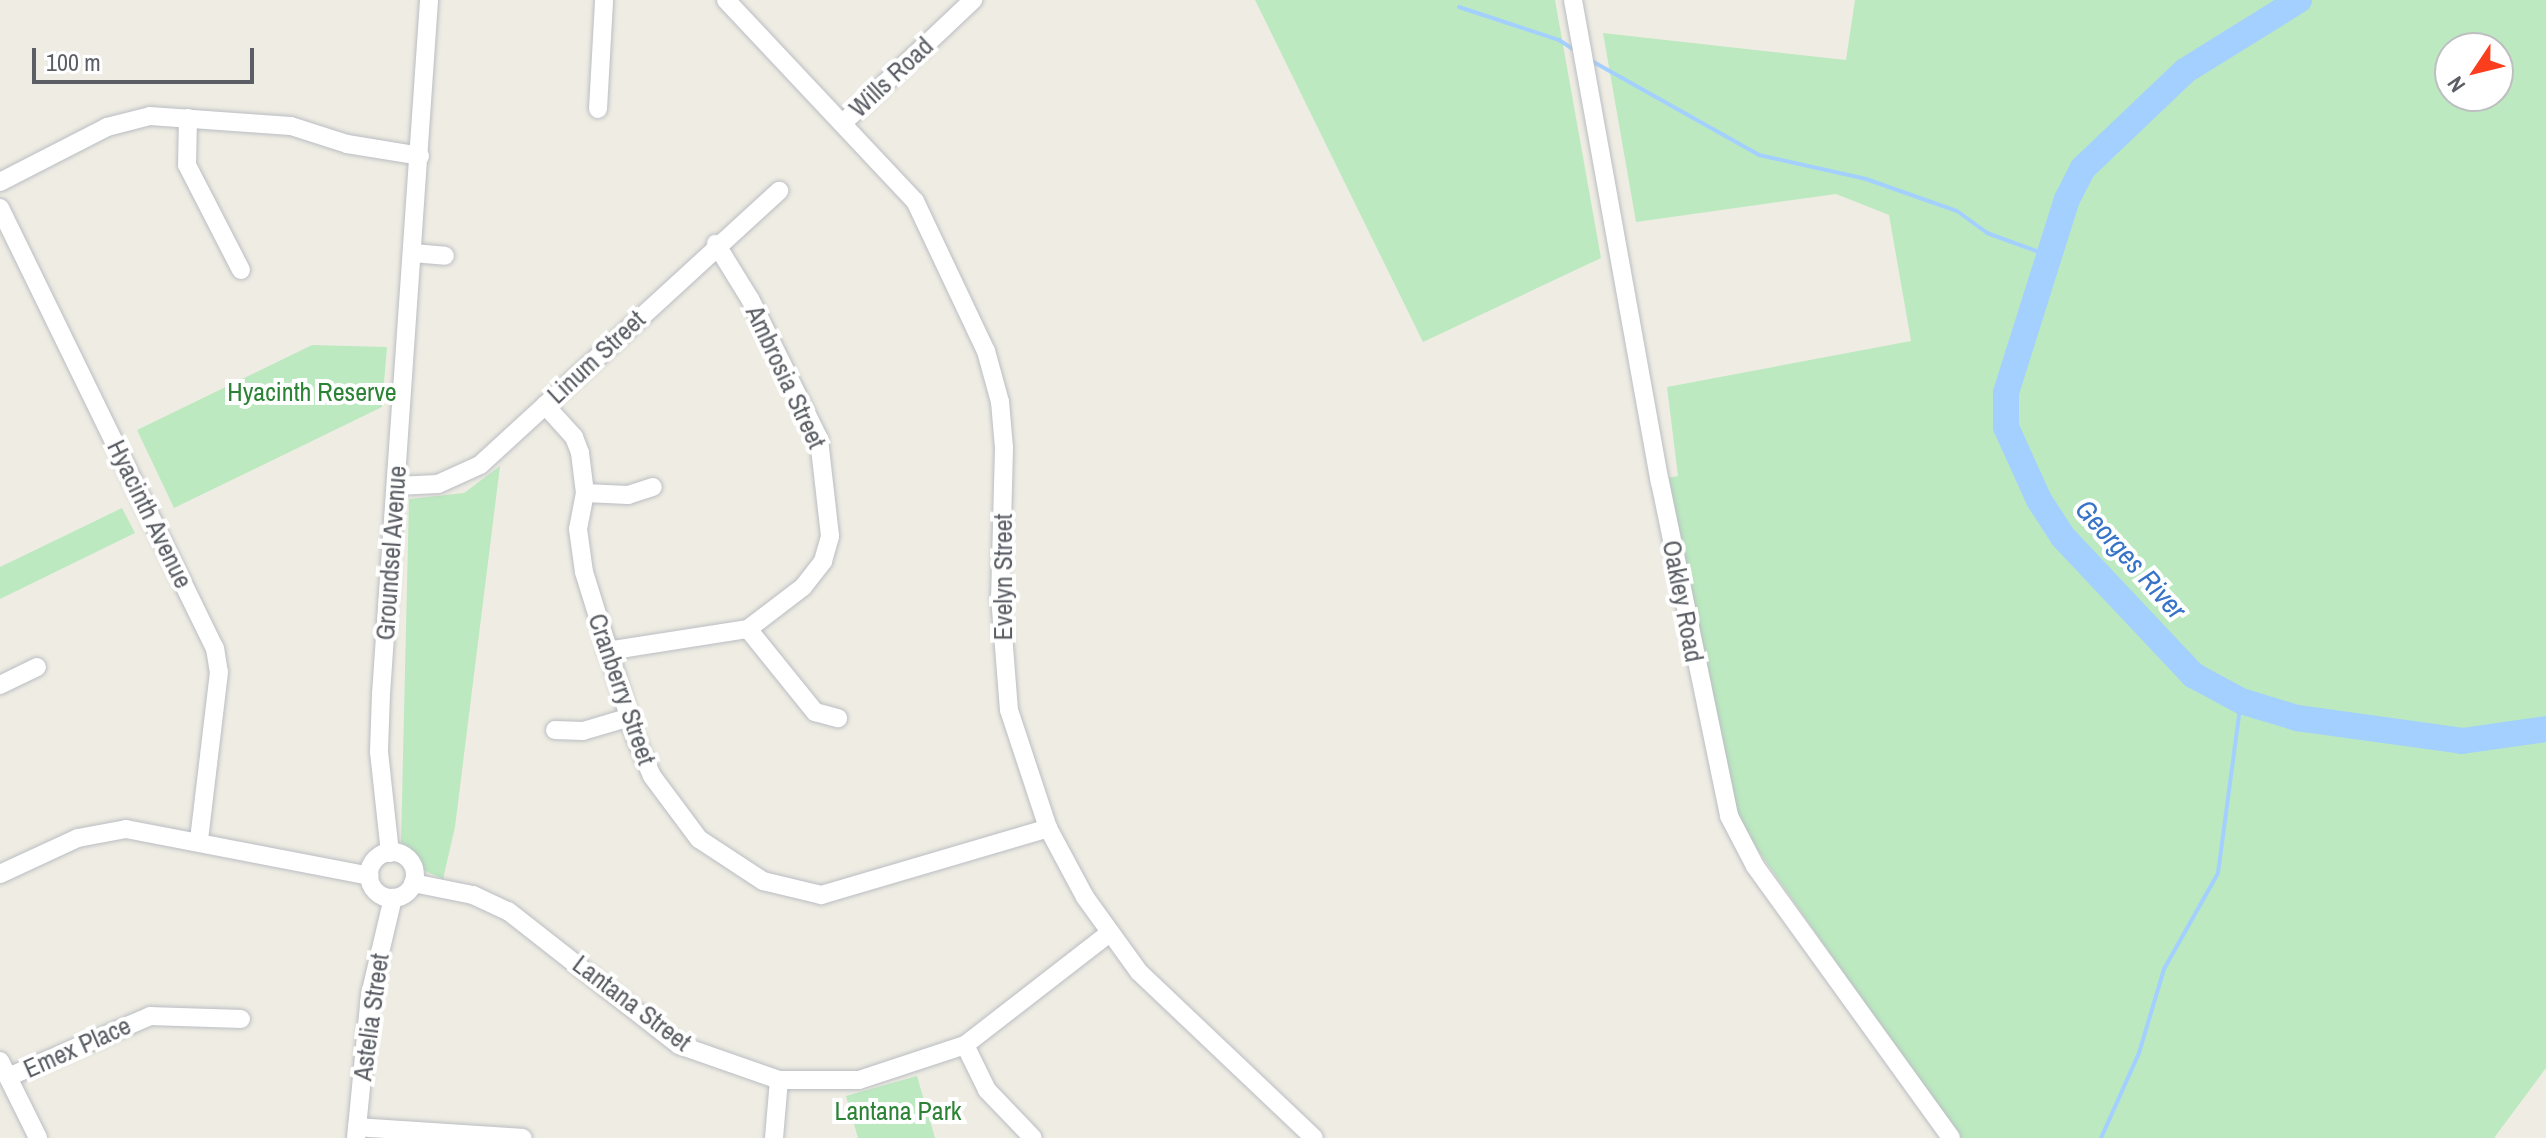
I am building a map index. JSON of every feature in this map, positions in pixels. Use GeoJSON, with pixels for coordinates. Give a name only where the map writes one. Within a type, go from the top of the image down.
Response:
{"type":"FeatureCollection","features":[{"type":"Feature","properties":{"kind":"street","name":"Groundsel Avenue"},"geometry":{"type":"LineString","coordinates":[[390,853],[379,751],[429,0]]}},
{"type":"Feature","properties":{"kind":"street"},"geometry":{"type":"LineString","coordinates":[[598,109],[604,0]]}},
{"type":"Feature","properties":{"kind":"street","name":"Evelyn Street"},"geometry":{"type":"LineString","coordinates":[[726,0],[915,201],[995,377],[1004,448],[1000,596],[1005,674],[1018,746],[1048,828],[1108,934],[1172,1008],[1314,1138]]}},
{"type":"Feature","properties":{"kind":"street","name":"Wills Road"},"geometry":{"type":"LineString","coordinates":[[844,122],[973,0]]}},
{"type":"Feature","properties":{"kind":"street","name":"Oakley Road"},"geometry":{"type":"LineString","coordinates":[[1573,0],[1663,498],[1729,816],[1755,866],[1951,1138]]}},
{"type":"Feature","properties":{"kind":"street"},"geometry":{"type":"LineString","coordinates":[[0,182],[107,127],[150,116],[291,126],[347,144],[420,156]]}},
{"type":"Feature","properties":{"kind":"street"},"geometry":{"type":"LineString","coordinates":[[188,118],[187,165],[241,270]]}},
{"type":"Feature","properties":{"kind":"street","name":"Linum Street"},"geometry":{"type":"LineString","coordinates":[[396,486],[438,484],[467,473],[545,405],[716,244],[779,191]]}},
{"type":"Feature","properties":{"kind":"street","name":"Hyacinth Avenue"},"geometry":{"type":"LineString","coordinates":[[0,208],[215,648],[219,672],[199,840]]}},
{"type":"Feature","properties":{"kind":"street","name":"Ambrosia Street"},"geometry":{"type":"LineString","coordinates":[[607,651],[748,629],[803,587],[823,561],[830,536],[828,490],[819,439],[750,299],[716,244]]}},
{"type":"Feature","properties":{"kind":"street"},"geometry":{"type":"LineString","coordinates":[[413,253],[445,256]]}},
{"type":"Feature","properties":{"kind":"street","name":"Cranberry Street"},"geometry":{"type":"LineString","coordinates":[[545,405],[574,437],[585,493],[578,529],[584,572],[630,717],[652,776],[699,839],[780,887],[821,895],[1048,828]]}},
{"type":"Feature","properties":{"kind":"street"},"geometry":{"type":"LineString","coordinates":[[585,493],[628,495],[653,487]]}},
{"type":"Feature","properties":{"kind":"street"},"geometry":{"type":"LineString","coordinates":[[748,629],[815,712],[838,718]]}},
{"type":"Feature","properties":{"kind":"street"},"geometry":{"type":"LineString","coordinates":[[0,685],[37,667]]}},
{"type":"Feature","properties":{"kind":"street"},"geometry":{"type":"LineString","coordinates":[[555,730],[583,731],[630,717]]}},
{"type":"Feature","properties":{"kind":"street"},"geometry":{"type":"LineString","coordinates":[[0,874],[52,848],[102,832],[126,829],[199,840],[369,876]]}},
{"type":"Feature","properties":{"kind":"street"},"geometry":{"type":"LineString","coordinates":[[390,853],[410,862],[413,883],[393,898],[376,892],[369,876],[375,860],[390,853]]}},
{"type":"Feature","properties":{"kind":"street","name":"Lantana Street"},"geometry":{"type":"LineString","coordinates":[[413,883],[473,895],[508,911],[679,1045],[779,1080],[859,1080],[965,1045],[1108,934]]}},
{"type":"Feature","properties":{"kind":"street","name":"Astelia Street"},"geometry":{"type":"LineString","coordinates":[[357,1132],[370,995],[393,898]]}},
{"type":"Feature","properties":{"kind":"street","name":"Emex Place"},"geometry":{"type":"LineString","coordinates":[[4,1069],[150,1016],[241,1019]]}},
{"type":"Feature","properties":{"kind":"street"},"geometry":{"type":"LineString","coordinates":[[965,1045],[987,1090],[1033,1138]]}},
{"type":"Feature","properties":{"kind":"street"},"geometry":{"type":"LineString","coordinates":[[4,1069],[38,1138]]}},
{"type":"Feature","properties":{"kind":"street"},"geometry":{"type":"LineString","coordinates":[[774,1138],[779,1080]]}},
{"type":"Feature","properties":{"kind":"street"},"geometry":{"type":"LineString","coordinates":[[357,1132],[523,1138]]}},
{"type":"Feature","properties":{"kind":"green space"},"geometry":{"type":"Polygon","coordinates":[[[1255,0],[1555,0],[1601,258],[1423,342],[1255,0]]]}},
{"type":"Feature","properties":{"kind":"green space"},"geometry":{"type":"Polygon","coordinates":[[[1855,0],[2546,0],[2546,1068],[2494,1138],[1959,1138],[1739,823],[1668,478],[1678,476],[1667,387],[1911,341],[1889,215],[1836,194],[1636,222],[1603,33],[1846,60],[1855,0]]]}},
{"type":"Feature","properties":{"kind":"green space","name":"Hyacinth Reserve"},"geometry":{"type":"Polygon","coordinates":[[[312,345],[387,347],[382,407],[174,508],[137,430],[312,345]]]}},
{"type":"Feature","properties":{"kind":"green space"},"geometry":{"type":"Polygon","coordinates":[[[500,466],[455,827],[443,879],[423,870],[401,842],[409,499],[464,493],[500,466]]]}},
{"type":"Feature","properties":{"kind":"green space"},"geometry":{"type":"Polygon","coordinates":[[[122,508],[135,533],[0,599],[0,567],[122,508]]]}},
{"type":"Feature","properties":{"kind":"green space","name":"Lantana Park"},"geometry":{"type":"Polygon","coordinates":[[[917,1076],[935,1138],[858,1138],[846,1096],[917,1076]]]}},
{"type":"Feature","properties":{"kind":"waterway","name":"Georges River"},"geometry":{"type":"LineString","coordinates":[[2299,0],[2185,71],[2083,168],[2067,199],[2006,393],[2006,427],[2039,500],[2063,537],[2193,675],[2241,701],[2297,718],[2462,741],[2546,729]]}},
{"type":"Feature","properties":{"kind":"waterway"},"geometry":{"type":"LineString","coordinates":[[1459,7],[1559,40],[1576,51]]}},
{"type":"Feature","properties":{"kind":"waterway"},"geometry":{"type":"LineString","coordinates":[[1590,60],[1759,155],[1866,179],[1957,211],[1987,233],[2050,256]]}},
{"type":"Feature","properties":{"kind":"waterway"},"geometry":{"type":"LineString","coordinates":[[2101,1138],[2139,1053],[2164,969],[2218,873],[2241,701]]}}]}
